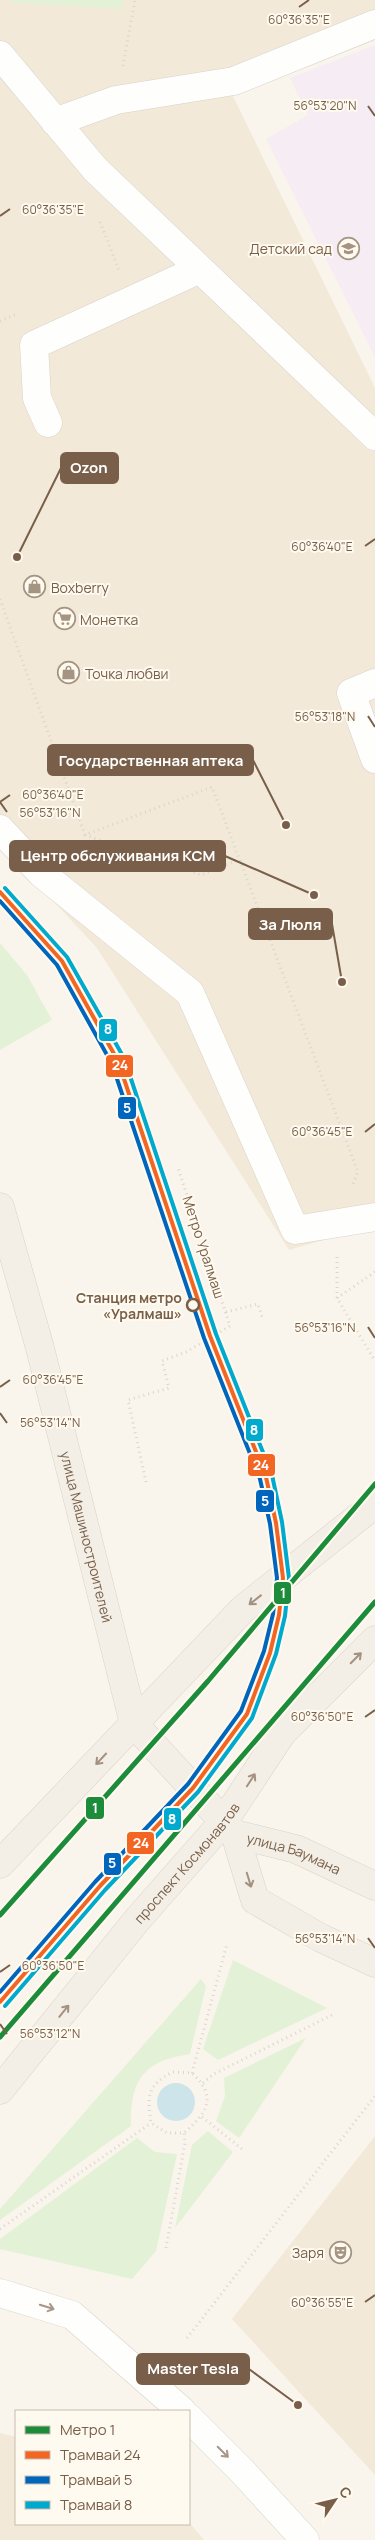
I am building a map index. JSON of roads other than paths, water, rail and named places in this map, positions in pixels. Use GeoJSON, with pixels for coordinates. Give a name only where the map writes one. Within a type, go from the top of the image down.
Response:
{"type":"FeatureCollection","features":[{"type":"Feature","properties":{"kind":"main road","name":"улица Машиностроителей"},"geometry":{"type":"LineString","coordinates":[[0,1207],[40,1348],[134,1724],[230,1827]]}},
{"type":"Feature","properties":{"kind":"main road"},"geometry":{"type":"LineString","coordinates":[[0,1864],[243,1609],[375,1504]]}},
{"type":"Feature","properties":{"kind":"main road","name":"проспект Космонавтов"},"geometry":{"type":"LineString","coordinates":[[0,2090],[137,1920],[230,1827],[282,1733],[375,1640]]}},
{"type":"Feature","properties":{"kind":"main road","name":"улица Баумана"},"geometry":{"type":"LineString","coordinates":[[230,1827],[296,1849],[375,1886]]}},
{"type":"Feature","properties":{"kind":"main road","name":"улица Баумана"},"geometry":{"type":"LineString","coordinates":[[230,1827],[255,1900],[321,1938],[375,1963]]}},
{"type":"Feature","properties":{"kind":"street"},"geometry":{"type":"LineString","coordinates":[[56,122],[116,100],[234,81],[375,24]]}},
{"type":"Feature","properties":{"kind":"street"},"geometry":{"type":"LineString","coordinates":[[0,55],[95,170],[375,436]]}},
{"type":"Feature","properties":{"kind":"street"},"geometry":{"type":"LineString","coordinates":[[48,423],[38,398],[34,345],[200,269]]}},
{"type":"Feature","properties":{"kind":"street"},"geometry":{"type":"LineString","coordinates":[[375,683],[350,693],[375,758]]}},
{"type":"Feature","properties":{"kind":"street"},"geometry":{"type":"LineString","coordinates":[[0,829],[41,873],[190,993],[295,1230],[336,1222],[375,1218]]}},
{"type":"Feature","properties":{"kind":"street"},"geometry":{"type":"LineString","coordinates":[[0,2293],[72,2315],[181,2410]]}},
{"type":"Feature","properties":{"kind":"street"},"geometry":{"type":"LineString","coordinates":[[190,2419],[242,2471],[305,2540]]}},
{"type":"Feature","properties":{"kind":"water"},"geometry":{"type":"Polygon","coordinates":[[[176,2083],[190,2088],[195,2102],[190,2116],[176,2121],[162,2116],[157,2102],[162,2088],[176,2083]]]}},
{"type":"Feature","properties":{"kind":"metro line","name":"1"},"geometry":{"type":"LineString","coordinates":[[0,1915],[208,1681],[375,1484]]}},
{"type":"Feature","properties":{"kind":"metro line","name":"1"},"geometry":{"type":"LineString","coordinates":[[0,2037],[375,1602]]}},
{"type":"Feature","properties":{"kind":"tram line","name":"8"},"geometry":{"type":"LineString","coordinates":[[5,888],[67,957],[124,1058],[216,1334],[272,1475],[282,1522],[289,1578],[285,1616],[276,1654],[252,1718],[198,1792],[105,1890],[5,2006]]}},
{"type":"Feature","properties":{"kind":"tram line","name":"24"},"geometry":{"type":"LineString","coordinates":[[0,892],[62,961],[118,1061],[210,1336],[266,1477],[276,1523],[283,1578],[279,1615],[270,1653],[247,1714],[193,1788],[100,1886],[0,2002]]}},
{"type":"Feature","properties":{"kind":"tram line","name":"5"},"geometry":{"type":"LineString","coordinates":[[0,901],[57,965],[112,1064],[204,1338],[260,1479],[270,1524],[277,1578],[273,1614],[264,1651],[241,1711],[188,1784],[95,1882],[0,1992]]}},
{"type":"Feature","properties":{"kind":"place","name":"Детский сад"},"geometry":{"type":"Point","coordinates":[348,248]}},
{"type":"Feature","properties":{"kind":"place","name":"Ozon"},"geometry":{"type":"Point","coordinates":[17,557]}},
{"type":"Feature","properties":{"kind":"place","name":"Boxberry"},"geometry":{"type":"Point","coordinates":[35,587]}},
{"type":"Feature","properties":{"kind":"place","name":"Монетка"},"geometry":{"type":"Point","coordinates":[64,619]}},
{"type":"Feature","properties":{"kind":"place","name":"Точка любви"},"geometry":{"type":"Point","coordinates":[69,673]}},
{"type":"Feature","properties":{"kind":"place","name":"Государственная аптека"},"geometry":{"type":"Point","coordinates":[286,825]}},
{"type":"Feature","properties":{"kind":"place","name":"Центр обслуживания КСМ"},"geometry":{"type":"Point","coordinates":[314,895]}},
{"type":"Feature","properties":{"kind":"place","name":"За Люля"},"geometry":{"type":"Point","coordinates":[342,982]}},
{"type":"Feature","properties":{"kind":"place","name":"Станция метро «Уралмаш»"},"geometry":{"type":"Point","coordinates":[193,1305]}},
{"type":"Feature","properties":{"kind":"place","name":"Заря"},"geometry":{"type":"Point","coordinates":[340,2252]}},
{"type":"Feature","properties":{"kind":"place","name":"Master Tesla"},"geometry":{"type":"Point","coordinates":[298,2405]}}]}
